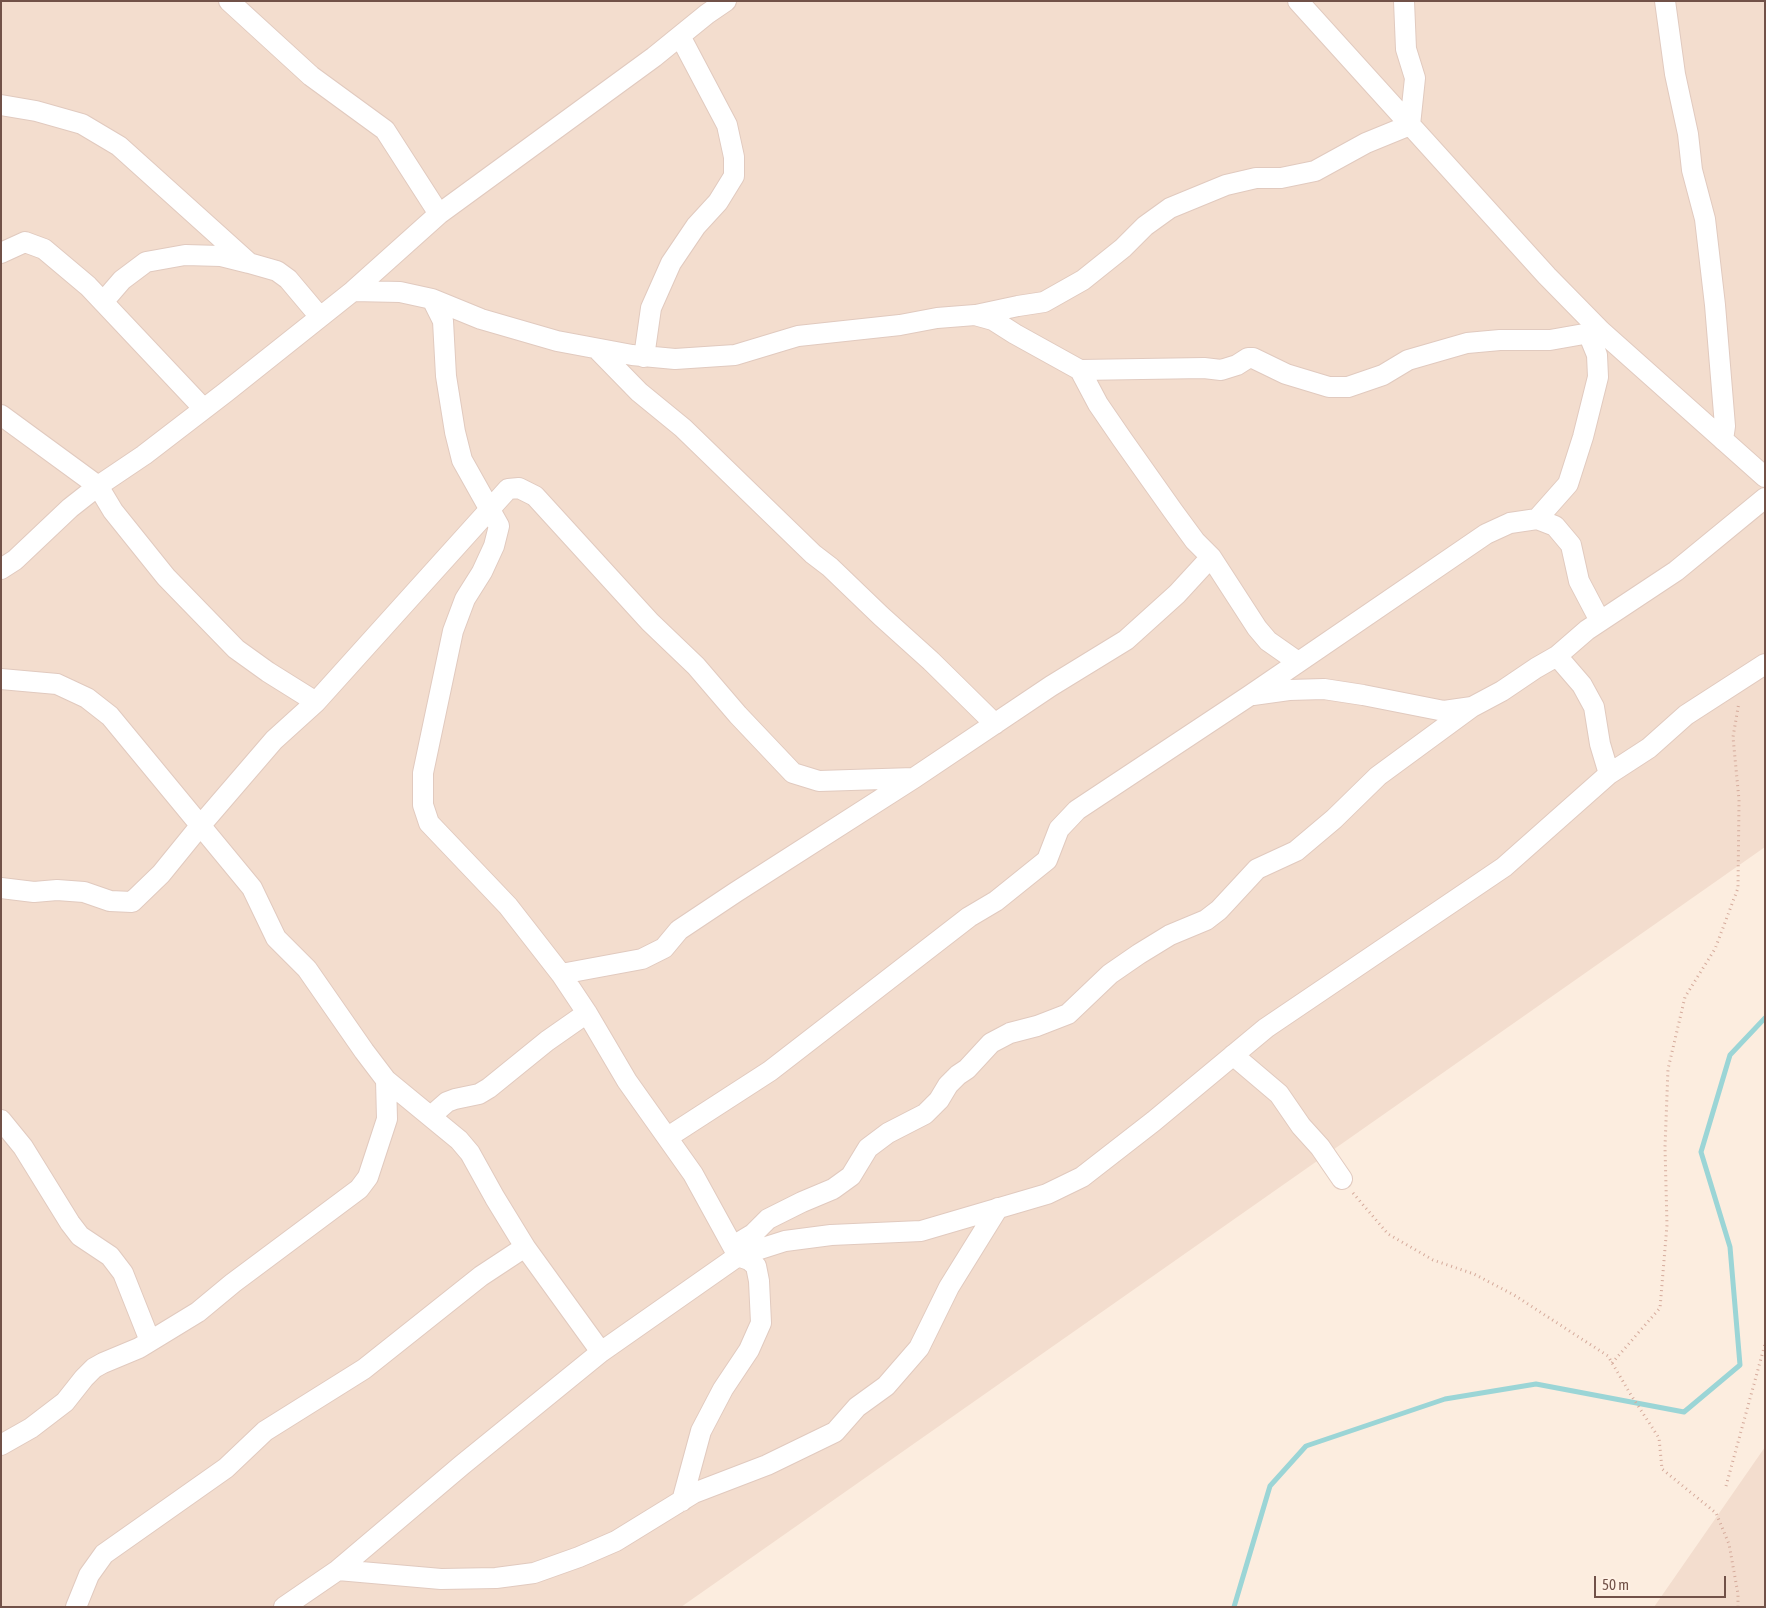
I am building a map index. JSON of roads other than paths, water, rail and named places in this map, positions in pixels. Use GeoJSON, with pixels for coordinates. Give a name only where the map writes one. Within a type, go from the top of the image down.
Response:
{"type":"FeatureCollection","features":[{"type":"Feature","properties":{"kind":"street"},"geometry":{"type":"LineString","coordinates":[[229,1],[311,76],[385,130],[439,214]]}},
{"type":"Feature","properties":{"kind":"street"},"geometry":{"type":"LineString","coordinates":[[1,569],[15,560],[70,508],[204,409],[353,291],[439,214],[726,1]]}},
{"type":"Feature","properties":{"kind":"street"},"geometry":{"type":"LineString","coordinates":[[1298,1],[1547,276],[1594,332],[1765,477]]}},
{"type":"Feature","properties":{"kind":"street"},"geometry":{"type":"LineString","coordinates":[[1404,1],[1406,49],[1415,78],[1410,125]]}},
{"type":"Feature","properties":{"kind":"street"},"geometry":{"type":"LineString","coordinates":[[1665,1],[1675,74],[1688,134],[1692,170],[1705,219],[1715,305],[1725,426],[1722,440]]}},
{"type":"Feature","properties":{"kind":"street"},"geometry":{"type":"LineString","coordinates":[[644,357],[651,308],[671,262],[696,226],[718,202],[734,176],[734,157],[727,125],[680,36]]}},
{"type":"Feature","properties":{"kind":"street"},"geometry":{"type":"LineString","coordinates":[[1,105],[36,111],[82,124],[119,146],[249,262]]}},
{"type":"Feature","properties":{"kind":"street"},"geometry":{"type":"LineString","coordinates":[[353,291],[400,292],[432,299],[481,319],[557,341],[598,350],[644,357],[675,359],[735,355],[798,336],[975,315],[1044,302],[1082,280],[1123,248],[1145,226],[1170,208],[1226,185],[1256,178],[1281,178],[1315,171],[1366,143],[1410,125]]}},
{"type":"Feature","properties":{"kind":"street"},"geometry":{"type":"LineString","coordinates":[[1,253],[25,242],[44,249],[88,286],[204,409]]}},
{"type":"Feature","properties":{"kind":"street"},"geometry":{"type":"LineString","coordinates":[[103,302],[122,280],[146,262],[185,255],[222,256],[277,271],[288,279],[320,317]]}},
{"type":"Feature","properties":{"kind":"street"},"geometry":{"type":"LineString","coordinates":[[432,299],[443,321],[446,376],[455,432],[462,460],[499,526],[494,546],[482,572],[465,599],[453,631],[423,773],[423,805],[429,823],[508,906],[561,974],[587,1013],[627,1081],[694,1174],[736,1251],[756,1266],[759,1281],[761,1322],[748,1350],[701,1431],[682,1501]]}},
{"type":"Feature","properties":{"kind":"street"},"geometry":{"type":"LineString","coordinates":[[975,315],[993,320],[1080,370],[1204,368],[1221,370],[1237,366],[1248,358],[1253,358],[1286,374],[1320,385],[1348,387],[1383,375],[1408,360],[1467,343],[1500,340],[1550,340],[1594,332]]}},
{"type":"Feature","properties":{"kind":"street"},"geometry":{"type":"LineString","coordinates":[[1537,519],[1568,484],[1583,437],[1598,377],[1594,332]]}},
{"type":"Feature","properties":{"kind":"street"},"geometry":{"type":"LineString","coordinates":[[598,350],[639,392],[683,428],[813,554],[830,566],[880,616],[931,661],[995,724]]}},
{"type":"Feature","properties":{"kind":"street"},"geometry":{"type":"LineString","coordinates":[[1080,370],[1098,404],[1122,439],[1173,511],[1211,558],[1257,628],[1268,641],[1298,662]]}},
{"type":"Feature","properties":{"kind":"street"},"geometry":{"type":"LineString","coordinates":[[1,415],[98,486],[113,511],[166,576],[206,620],[236,649],[268,672],[316,702]]}},
{"type":"Feature","properties":{"kind":"street"},"geometry":{"type":"LineString","coordinates":[[1,888],[34,892],[57,890],[84,892],[110,901],[132,902],[161,874],[274,740],[316,702],[508,488],[519,488],[535,496],[650,622],[696,666],[744,722],[793,773],[819,780],[914,778]]}},
{"type":"Feature","properties":{"kind":"street"},"geometry":{"type":"LineString","coordinates":[[284,1607],[338,1570],[462,1465],[601,1352],[736,1251],[768,1219],[802,1202],[833,1190],[851,1176],[868,1148],[888,1133],[926,1114],[939,1100],[948,1085],[967,1069],[991,1044],[1010,1033],[1037,1026],[1068,1014],[1110,974],[1139,954],[1170,935],[1206,920],[1232,898],[1245,880],[1257,869],[1296,851],[1334,819],[1378,776],[1472,707],[1502,691],[1557,656],[1600,621],[1676,571],[1765,498]]}},
{"type":"Feature","properties":{"kind":"street"},"geometry":{"type":"LineString","coordinates":[[668,1137],[770,1071],[969,917],[996,901],[1047,860],[1059,829],[1077,810],[1249,696],[1486,534],[1510,524],[1537,519],[1555,526],[1571,545],[1579,582],[1600,621]]}},
{"type":"Feature","properties":{"kind":"street"},"geometry":{"type":"LineString","coordinates":[[561,974],[642,959],[664,948],[678,930],[914,778],[1051,686],[1126,640],[1177,594],[1211,558]]}},
{"type":"Feature","properties":{"kind":"street"},"geometry":{"type":"LineString","coordinates":[[1557,656],[1582,685],[1594,707],[1600,744],[1609,774]]}},
{"type":"Feature","properties":{"kind":"street"},"geometry":{"type":"LineString","coordinates":[[736,1251],[785,1241],[831,1235],[921,1231],[1047,1194],[1082,1177],[1154,1121],[1266,1028],[1504,867],[1609,774],[1649,748],[1686,715],[1765,664]]}},
{"type":"Feature","properties":{"kind":"street"},"geometry":{"type":"LineString","coordinates":[[1,679],[58,684],[87,698],[110,716],[252,888],[276,938],[307,969],[386,1080],[459,1140],[470,1153],[495,1198],[526,1247],[601,1352]]}},
{"type":"Feature","properties":{"kind":"street"},"geometry":{"type":"LineString","coordinates":[[1249,696],[1289,690],[1324,689],[1444,711],[1472,707]]}},
{"type":"Feature","properties":{"kind":"street"},"geometry":{"type":"LineString","coordinates":[[431,1116],[447,1102],[479,1094],[490,1088],[547,1041],[587,1013]]}},
{"type":"Feature","properties":{"kind":"street"},"geometry":{"type":"LineString","coordinates":[[1233,1055],[1279,1094],[1342,1179]]}},
{"type":"Feature","properties":{"kind":"street"},"geometry":{"type":"LineString","coordinates":[[1,1445],[31,1428],[65,1402],[94,1368],[150,1341],[198,1312],[233,1283],[359,1190],[368,1177],[388,1119],[386,1080]]}},
{"type":"Feature","properties":{"kind":"street"},"geometry":{"type":"LineString","coordinates":[[1,1120],[24,1147],[70,1224],[80,1236],[110,1256],[123,1273],[150,1341]]}},
{"type":"Feature","properties":{"kind":"street"},"geometry":{"type":"LineString","coordinates":[[338,1570],[441,1579],[496,1578],[534,1573],[616,1541],[694,1494],[767,1465],[835,1432],[857,1407],[886,1386],[919,1348],[949,1287],[998,1208]]}},
{"type":"Feature","properties":{"kind":"street"},"geometry":{"type":"LineString","coordinates":[[76,1607],[90,1575],[104,1554],[226,1468],[265,1431],[364,1369],[481,1276],[526,1247]]}},
{"type":"Feature","properties":{"kind":"waterway"},"geometry":{"type":"LineString","coordinates":[[1234,1607],[1270,1486],[1306,1446],[1445,1399],[1536,1384],[1684,1412],[1740,1365],[1730,1247],[1701,1152],[1730,1055],[1765,1018]]}}]}
